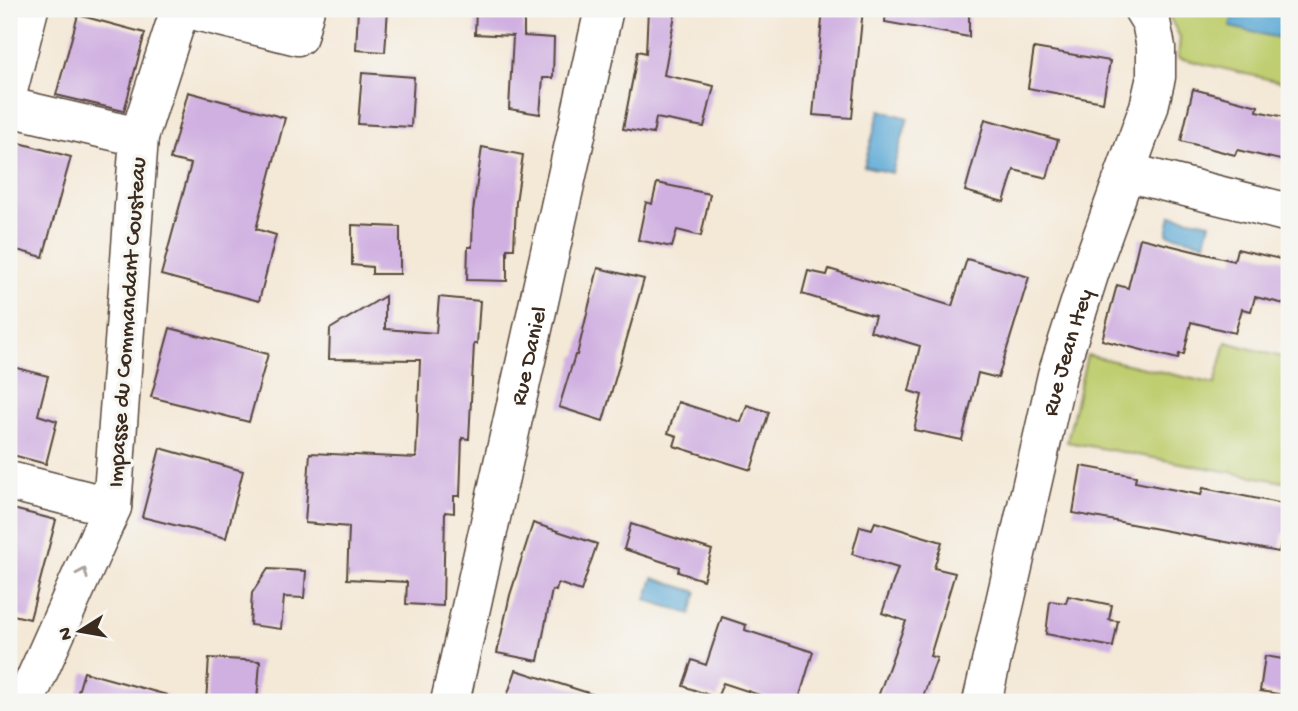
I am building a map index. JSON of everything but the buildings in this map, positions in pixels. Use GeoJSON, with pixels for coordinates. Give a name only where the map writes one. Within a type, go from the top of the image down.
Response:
{"type":"FeatureCollection","features":[{"type":"Feature","properties":{"kind":"street"},"geometry":{"type":"LineString","coordinates":[[9,87],[29,9]]}},
{"type":"Feature","properties":{"kind":"street","name":"Impasse du Commandant Cousteau"},"geometry":{"type":"LineString","coordinates":[[25,702],[112,507],[139,136],[180,9]]}},
{"type":"Feature","properties":{"kind":"street"},"geometry":{"type":"LineString","coordinates":[[188,9],[298,36],[305,9]]}},
{"type":"Feature","properties":{"kind":"street","name":"Rue Daniel"},"geometry":{"type":"LineString","coordinates":[[450,702],[604,9]]}},
{"type":"Feature","properties":{"kind":"street","name":"Rue Jean Itey"},"geometry":{"type":"LineString","coordinates":[[982,702],[1058,374],[1156,76],[1156,47],[1151,22],[1143,9]]}},
{"type":"Feature","properties":{"kind":"street","name":"Impasse du Commandant Cousteau"},"geometry":{"type":"LineString","coordinates":[[9,107],[139,136]]}},
{"type":"Feature","properties":{"kind":"street"},"geometry":{"type":"LineString","coordinates":[[1126,172],[1289,213]]}},
{"type":"Feature","properties":{"kind":"street"},"geometry":{"type":"LineString","coordinates":[[9,481],[112,507]]}},
{"type":"Feature","properties":{"kind":"green space"},"geometry":{"type":"Polygon","coordinates":[[[1165,9],[1289,9],[1289,84],[1178,58],[1180,37],[1165,9]]]}},
{"type":"Feature","properties":{"kind":"green space"},"geometry":{"type":"Polygon","coordinates":[[[1226,342],[1289,359],[1289,483],[1067,442],[1087,355],[1215,384],[1226,342]]]}},
{"type":"Feature","properties":{"kind":"water"},"geometry":{"type":"Polygon","coordinates":[[[1234,9],[1271,9],[1289,13],[1287,40],[1230,27],[1234,9]]]}},
{"type":"Feature","properties":{"kind":"water"},"geometry":{"type":"Polygon","coordinates":[[[880,110],[908,118],[892,173],[864,166],[880,110]]]}},
{"type":"Feature","properties":{"kind":"water"},"geometry":{"type":"Polygon","coordinates":[[[1171,215],[1210,223],[1205,243],[1167,234],[1171,215]]]}},
{"type":"Feature","properties":{"kind":"water"},"geometry":{"type":"Polygon","coordinates":[[[653,578],[697,592],[691,614],[646,600],[653,578]]]}}]}
